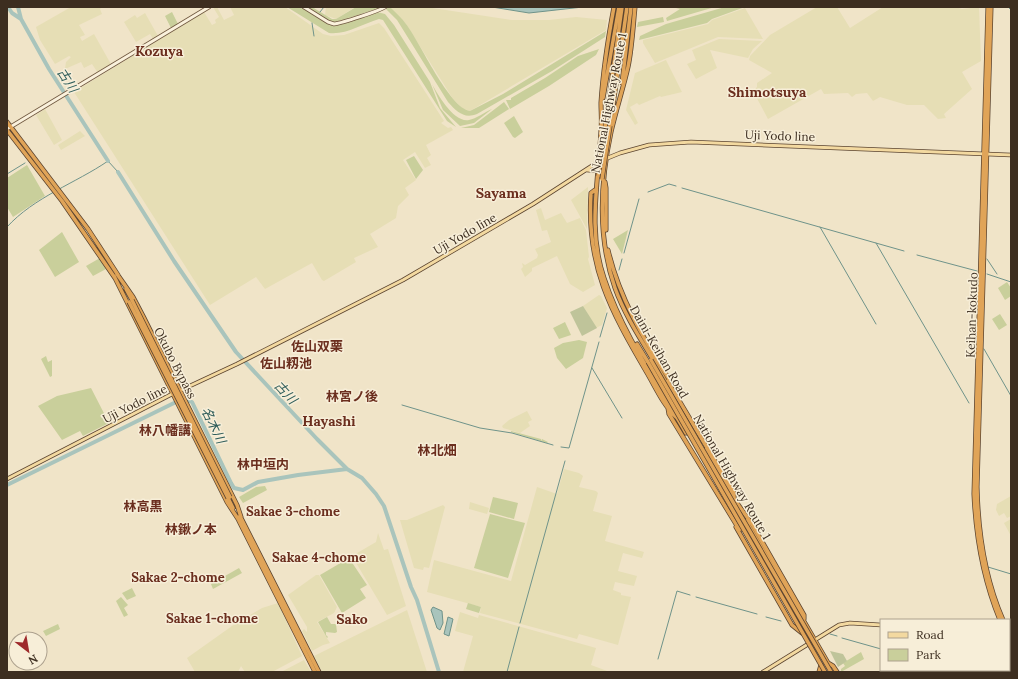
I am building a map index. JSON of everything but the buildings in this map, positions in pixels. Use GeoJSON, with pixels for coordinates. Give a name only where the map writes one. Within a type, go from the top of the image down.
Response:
{"type":"FeatureCollection","features":[{"type":"Feature","properties":{"kind":"highway","name":"National Highway Route 1"},"geometry":{"type":"LineString","coordinates":[[614,7],[608,37],[601,105],[602,130],[595,190],[594,220],[603,276],[617,310],[655,378],[825,672]]}},
{"type":"Feature","properties":{"kind":"highway"},"geometry":{"type":"LineString","coordinates":[[601,105],[605,90],[611,46],[619,7]]}},
{"type":"Feature","properties":{"kind":"highway","name":"Daini-Keihan Road"},"geometry":{"type":"LineString","coordinates":[[622,7],[596,190],[596,232],[605,276],[614,301],[634,338],[825,672]]}},
{"type":"Feature","properties":{"kind":"highway","name":"Daini-Keihan Road"},"geometry":{"type":"LineString","coordinates":[[627,7],[601,191],[602,236],[610,278],[638,337],[832,672]]}},
{"type":"Feature","properties":{"kind":"highway"},"geometry":{"type":"LineString","coordinates":[[619,102],[631,7]]}},
{"type":"Feature","properties":{"kind":"highway","name":"National Highway Route 1"},"geometry":{"type":"LineString","coordinates":[[635,7],[628,66],[611,133],[604,179],[602,217],[608,264],[616,289],[628,316],[832,672]]}},
{"type":"Feature","properties":{"kind":"highway","name":"Keihan-kokudo"},"geometry":{"type":"LineString","coordinates":[[986,154],[988,7]]}},
{"type":"Feature","properties":{"kind":"highway","name":"Keihan-kokudo"},"geometry":{"type":"LineString","coordinates":[[991,7],[974,494],[980,556],[990,594],[1000,619]]}},
{"type":"Feature","properties":{"kind":"highway","name":"Okubo Bypass"},"geometry":{"type":"LineString","coordinates":[[7,122],[8,129],[116,275],[229,498],[314,672]]}},
{"type":"Feature","properties":{"kind":"highway"},"geometry":{"type":"LineString","coordinates":[[604,179],[606,188],[605,215],[607,244],[620,291]]}},
{"type":"Feature","properties":{"kind":"highway"},"geometry":{"type":"LineString","coordinates":[[595,190],[591,194],[590,204],[592,247],[603,288],[615,317],[668,407],[679,420]]}},
{"type":"Feature","properties":{"kind":"highway"},"geometry":{"type":"LineString","coordinates":[[608,264],[641,332],[669,379],[668,382]]}},
{"type":"Feature","properties":{"kind":"highway","name":"Keihan-kokudo"},"geometry":{"type":"LineString","coordinates":[[982,273],[977,508],[986,566],[1004,619]]}},
{"type":"Feature","properties":{"kind":"highway"},"geometry":{"type":"LineString","coordinates":[[116,275],[134,298],[181,390],[237,505],[241,517]]}},
{"type":"Feature","properties":{"kind":"highway"},"geometry":{"type":"LineString","coordinates":[[116,275],[224,496],[240,522]]}},
{"type":"Feature","properties":{"kind":"highway"},"geometry":{"type":"LineString","coordinates":[[615,317],[617,310]]}},
{"type":"Feature","properties":{"kind":"highway"},"geometry":{"type":"LineString","coordinates":[[628,316],[641,332]]}},
{"type":"Feature","properties":{"kind":"highway"},"geometry":{"type":"LineString","coordinates":[[661,373],[683,406],[734,493],[734,498]]}},
{"type":"Feature","properties":{"kind":"highway"},"geometry":{"type":"LineString","coordinates":[[654,384],[655,378]]}},
{"type":"Feature","properties":{"kind":"highway"},"geometry":{"type":"LineString","coordinates":[[683,406],[683,413]]}},
{"type":"Feature","properties":{"kind":"highway"},"geometry":{"type":"LineString","coordinates":[[668,407],[670,414],[735,524],[792,625],[802,633]]}},
{"type":"Feature","properties":{"kind":"highway"},"geometry":{"type":"LineString","coordinates":[[719,497],[720,491]]}},
{"type":"Feature","properties":{"kind":"highway"},"geometry":{"type":"LineString","coordinates":[[729,491],[748,519],[804,615],[805,623]]}},
{"type":"Feature","properties":{"kind":"highway","name":"Okubo Bypass"},"geometry":{"type":"LineString","coordinates":[[229,498],[241,517],[319,672]]}},
{"type":"Feature","properties":{"kind":"highway"},"geometry":{"type":"LineString","coordinates":[[748,519],[750,528]]}},
{"type":"Feature","properties":{"kind":"highway"},"geometry":{"type":"LineString","coordinates":[[735,524],[742,529]]}},
{"type":"Feature","properties":{"kind":"highway"},"geometry":{"type":"LineString","coordinates":[[776,574],[788,588]]}},
{"type":"Feature","properties":{"kind":"highway"},"geometry":{"type":"LineString","coordinates":[[770,586],[771,580]]}},
{"type":"Feature","properties":{"kind":"highway"},"geometry":{"type":"LineString","coordinates":[[1010,631],[1011,636]]}},
{"type":"Feature","properties":{"kind":"highway"},"geometry":{"type":"LineString","coordinates":[[828,663],[833,666],[837,672]]}},
{"type":"Feature","properties":{"kind":"highway"},"geometry":{"type":"LineString","coordinates":[[819,672],[821,665]]}},
{"type":"Feature","properties":{"kind":"main road"},"geometry":{"type":"LineString","coordinates":[[8,129],[209,7]]}},
{"type":"Feature","properties":{"kind":"main road"},"geometry":{"type":"LineString","coordinates":[[304,7],[328,22],[334,24],[372,11],[381,11],[385,7]]}},
{"type":"Feature","properties":{"kind":"main road","name":"Uji Yodo line"},"geometry":{"type":"LineString","coordinates":[[7,478],[406,278],[533,204],[598,162],[627,150],[656,144],[691,142],[1011,155]]}},
{"type":"Feature","properties":{"kind":"main road"},"geometry":{"type":"LineString","coordinates":[[585,170],[597,171]]}},
{"type":"Feature","properties":{"kind":"main road"},"geometry":{"type":"LineString","coordinates":[[763,672],[808,643],[844,624],[880,625]]}},
{"type":"Feature","properties":{"kind":"shaded area"},"geometry":{"type":"Polygon","coordinates":[[[71,7],[102,7],[100,9],[102,14],[79,25],[85,35],[80,37],[82,41],[94,34],[112,66],[98,73],[92,64],[84,68],[81,62],[65,69],[66,62],[71,57],[69,56],[55,64],[40,40],[36,27],[71,7]]]}},
{"type":"Feature","properties":{"kind":"shaded area"},"geometry":{"type":"Polygon","coordinates":[[[213,7],[217,7],[224,20],[234,15],[230,7],[285,7],[323,34],[331,36],[344,35],[379,23],[384,28],[444,121],[441,123],[448,128],[451,127],[453,130],[426,145],[431,155],[427,158],[431,165],[425,168],[415,152],[403,160],[416,180],[405,188],[409,195],[398,206],[396,218],[370,234],[378,247],[354,258],[356,262],[324,281],[312,263],[265,289],[256,277],[210,305],[74,92],[204,12],[212,25],[216,23],[215,20],[219,17],[213,7]]]}},
{"type":"Feature","properties":{"kind":"shaded area"},"geometry":{"type":"Polygon","coordinates":[[[326,7],[355,7],[336,19],[325,15],[326,7]]]}},
{"type":"Feature","properties":{"kind":"shaded area"},"geometry":{"type":"Polygon","coordinates":[[[426,7],[512,20],[549,20],[576,17],[607,20],[606,30],[470,111],[464,110],[453,99],[406,24],[391,8],[426,7]]]}},
{"type":"Feature","properties":{"kind":"shaded area"},"geometry":{"type":"Polygon","coordinates":[[[817,7],[837,7],[850,28],[883,7],[955,7],[962,9],[979,7],[981,61],[962,72],[972,89],[944,114],[946,118],[938,119],[924,105],[907,105],[880,97],[873,101],[867,93],[856,94],[852,97],[848,93],[824,94],[821,89],[768,119],[753,91],[757,87],[757,83],[772,73],[749,60],[750,56],[770,35],[817,7]]]}},
{"type":"Feature","properties":{"kind":"shaded area"},"geometry":{"type":"Polygon","coordinates":[[[745,8],[763,39],[718,37],[655,63],[643,43],[643,40],[708,24],[712,20],[745,8]]]}},
{"type":"Feature","properties":{"kind":"shaded area"},"geometry":{"type":"Polygon","coordinates":[[[145,13],[158,36],[153,39],[150,34],[136,42],[124,22],[135,15],[137,18],[145,13]]]}},
{"type":"Feature","properties":{"kind":"shaded area"},"geometry":{"type":"Polygon","coordinates":[[[719,39],[762,41],[753,49],[748,58],[710,50],[717,68],[696,79],[687,64],[696,60],[692,50],[719,39]]]}},
{"type":"Feature","properties":{"kind":"shaded area"},"geometry":{"type":"Polygon","coordinates":[[[666,60],[682,92],[660,96],[639,105],[637,103],[630,107],[638,123],[635,125],[626,110],[635,73],[666,60]]]}},
{"type":"Feature","properties":{"kind":"shaded area"},"geometry":{"type":"Polygon","coordinates":[[[45,109],[62,140],[54,145],[36,115],[45,109]]]}},
{"type":"Feature","properties":{"kind":"shaded area"},"geometry":{"type":"Polygon","coordinates":[[[80,131],[85,136],[61,150],[58,145],[80,131]]]}},
{"type":"Feature","properties":{"kind":"shaded area"},"geometry":{"type":"Polygon","coordinates":[[[588,187],[587,229],[571,200],[588,187]]]}},
{"type":"Feature","properties":{"kind":"shaded area"},"geometry":{"type":"Polygon","coordinates":[[[541,208],[545,220],[561,213],[567,223],[580,218],[586,230],[588,259],[595,285],[583,292],[570,284],[557,256],[532,268],[532,271],[525,277],[521,269],[523,267],[522,263],[525,265],[537,258],[538,255],[535,249],[551,242],[547,230],[542,231],[536,210],[541,208]]]}},
{"type":"Feature","properties":{"kind":"shaded area"},"geometry":{"type":"Polygon","coordinates":[[[599,295],[607,308],[602,325],[596,328],[583,306],[599,295]]]}},
{"type":"Feature","properties":{"kind":"shaded area"},"geometry":{"type":"Polygon","coordinates":[[[527,411],[532,420],[528,422],[530,426],[520,433],[503,428],[502,426],[509,420],[527,411]]]}},
{"type":"Feature","properties":{"kind":"shaded area"},"geometry":{"type":"Polygon","coordinates":[[[564,469],[579,473],[583,476],[579,487],[596,491],[598,493],[593,511],[612,516],[605,541],[644,552],[642,558],[623,553],[618,571],[637,576],[634,586],[615,582],[613,590],[621,593],[621,595],[631,597],[618,645],[579,634],[577,639],[480,613],[481,607],[427,592],[434,560],[511,581],[537,487],[557,494],[564,469]]]}},
{"type":"Feature","properties":{"kind":"shaded area"},"geometry":{"type":"Polygon","coordinates":[[[1011,496],[1011,516],[1007,518],[1004,513],[999,516],[996,510],[997,504],[1011,496]]]}},
{"type":"Feature","properties":{"kind":"shaded area"},"geometry":{"type":"Polygon","coordinates":[[[470,502],[489,508],[487,514],[469,509],[470,502]]]}},
{"type":"Feature","properties":{"kind":"shaded area"},"geometry":{"type":"Polygon","coordinates":[[[443,505],[445,507],[429,568],[424,567],[423,570],[414,568],[400,520],[407,520],[443,505]]]}},
{"type":"Feature","properties":{"kind":"shaded area"},"geometry":{"type":"Polygon","coordinates":[[[1011,519],[1011,536],[1004,523],[1011,519]]]}},
{"type":"Feature","properties":{"kind":"shaded area"},"geometry":{"type":"Polygon","coordinates":[[[378,533],[384,550],[388,549],[406,606],[387,615],[352,556],[376,542],[378,533]]]}},
{"type":"Feature","properties":{"kind":"shaded area"},"geometry":{"type":"Polygon","coordinates":[[[316,575],[319,575],[337,607],[334,613],[317,622],[330,643],[312,651],[302,631],[304,629],[307,632],[307,627],[288,595],[316,575]]]}},
{"type":"Feature","properties":{"kind":"shaded area"},"geometry":{"type":"Polygon","coordinates":[[[278,603],[302,656],[272,672],[245,672],[241,666],[238,672],[195,672],[187,658],[232,626],[262,608],[278,603]]]}},
{"type":"Feature","properties":{"kind":"shaded area"},"geometry":{"type":"Polygon","coordinates":[[[407,610],[427,672],[322,672],[314,656],[407,610]]]}},
{"type":"Feature","properties":{"kind":"shaded area"},"geometry":{"type":"Polygon","coordinates":[[[460,612],[478,618],[479,615],[596,648],[591,665],[610,672],[463,672],[473,636],[455,631],[460,612]]]}},
{"type":"Feature","properties":{"kind":"shaded area"},"geometry":{"type":"Polygon","coordinates":[[[304,660],[311,672],[281,672],[304,660]]]}},
{"type":"Feature","properties":{"kind":"green space"},"geometry":{"type":"Polygon","coordinates":[[[287,7],[303,7],[335,24],[377,12],[385,14],[394,25],[430,82],[440,108],[456,127],[447,121],[383,20],[379,19],[342,32],[329,33],[287,7]]]}},
{"type":"Feature","properties":{"kind":"green space"},"geometry":{"type":"Polygon","coordinates":[[[307,7],[312,7],[332,19],[336,19],[356,7],[383,7],[336,22],[330,22],[307,7]]]}},
{"type":"Feature","properties":{"kind":"green space"},"geometry":{"type":"Polygon","coordinates":[[[388,7],[391,8],[406,24],[435,73],[453,99],[462,107],[470,111],[503,94],[606,31],[605,37],[552,71],[477,114],[468,116],[458,112],[448,102],[397,20],[386,9],[388,7]]]}},
{"type":"Feature","properties":{"kind":"green space"},"geometry":{"type":"Polygon","coordinates":[[[672,7],[715,7],[667,21],[666,18],[680,9],[672,7]]]}},
{"type":"Feature","properties":{"kind":"green space"},"geometry":{"type":"Polygon","coordinates":[[[725,7],[745,7],[712,19],[707,23],[639,40],[640,36],[666,24],[725,7]]]}},
{"type":"Feature","properties":{"kind":"green space"},"geometry":{"type":"Polygon","coordinates":[[[172,12],[178,24],[171,28],[165,16],[172,12]]]}},
{"type":"Feature","properties":{"kind":"green space"},"geometry":{"type":"Polygon","coordinates":[[[663,17],[664,22],[637,27],[638,22],[663,17]]]}},
{"type":"Feature","properties":{"kind":"green space"},"geometry":{"type":"Polygon","coordinates":[[[599,49],[596,55],[549,86],[510,109],[506,100],[511,100],[511,98],[578,56],[599,49]]]}},
{"type":"Feature","properties":{"kind":"green space"},"geometry":{"type":"Polygon","coordinates":[[[432,84],[438,95],[452,113],[463,120],[478,117],[492,109],[474,123],[460,126],[443,110],[432,84]]]}},
{"type":"Feature","properties":{"kind":"green space"},"geometry":{"type":"Polygon","coordinates":[[[504,102],[509,109],[479,128],[461,128],[474,125],[504,102]]]}},
{"type":"Feature","properties":{"kind":"green space"},"geometry":{"type":"Polygon","coordinates":[[[514,116],[523,132],[515,138],[504,123],[514,116]]]}},
{"type":"Feature","properties":{"kind":"green space"},"geometry":{"type":"Polygon","coordinates":[[[414,156],[423,170],[416,179],[406,160],[414,156]]]}},
{"type":"Feature","properties":{"kind":"green space"},"geometry":{"type":"Polygon","coordinates":[[[27,165],[45,196],[13,217],[7,207],[7,178],[27,165]]]}},
{"type":"Feature","properties":{"kind":"green space"},"geometry":{"type":"Polygon","coordinates":[[[628,230],[622,254],[613,239],[628,230]]]}},
{"type":"Feature","properties":{"kind":"green space"},"geometry":{"type":"Polygon","coordinates":[[[62,232],[79,262],[55,277],[39,250],[62,232]]]}},
{"type":"Feature","properties":{"kind":"green space"},"geometry":{"type":"Polygon","coordinates":[[[100,258],[106,269],[93,276],[86,266],[100,258]]]}},
{"type":"Feature","properties":{"kind":"green space"},"geometry":{"type":"Polygon","coordinates":[[[1007,282],[1011,288],[1011,296],[1005,300],[998,288],[1007,282]]]}},
{"type":"Feature","properties":{"kind":"green space"},"geometry":{"type":"Polygon","coordinates":[[[583,306],[597,328],[582,336],[570,312],[583,306]]]}},
{"type":"Feature","properties":{"kind":"green space"},"geometry":{"type":"Polygon","coordinates":[[[1000,314],[1007,325],[999,330],[992,319],[1000,314]]]}},
{"type":"Feature","properties":{"kind":"green space"},"geometry":{"type":"Polygon","coordinates":[[[565,322],[571,335],[559,339],[553,328],[565,322]]]}},
{"type":"Feature","properties":{"kind":"green space"},"geometry":{"type":"Polygon","coordinates":[[[579,340],[587,342],[583,358],[566,369],[557,358],[554,348],[563,343],[579,340]]]}},
{"type":"Feature","properties":{"kind":"green space"},"geometry":{"type":"Polygon","coordinates":[[[46,356],[48,362],[52,360],[52,376],[50,377],[41,359],[46,356]]]}},
{"type":"Feature","properties":{"kind":"green space"},"geometry":{"type":"Polygon","coordinates":[[[91,388],[109,423],[83,436],[80,431],[62,440],[38,406],[57,396],[91,388]]]}},
{"type":"Feature","properties":{"kind":"green space"},"geometry":{"type":"Polygon","coordinates":[[[511,432],[548,442],[547,443],[511,432]]]}},
{"type":"Feature","properties":{"kind":"green space"},"geometry":{"type":"Polygon","coordinates":[[[265,486],[267,490],[243,503],[239,497],[256,487],[265,486]]]}},
{"type":"Feature","properties":{"kind":"green space"},"geometry":{"type":"Polygon","coordinates":[[[493,497],[518,503],[514,519],[489,512],[493,497]]]}},
{"type":"Feature","properties":{"kind":"green space"},"geometry":{"type":"Polygon","coordinates":[[[490,514],[525,523],[508,578],[474,568],[490,514]]]}},
{"type":"Feature","properties":{"kind":"green space"},"geometry":{"type":"Polygon","coordinates":[[[349,558],[367,585],[360,589],[366,598],[342,613],[320,575],[349,558]]]}},
{"type":"Feature","properties":{"kind":"green space"},"geometry":{"type":"Polygon","coordinates":[[[239,568],[242,573],[213,589],[211,584],[239,568]]]}},
{"type":"Feature","properties":{"kind":"green space"},"geometry":{"type":"Polygon","coordinates":[[[132,588],[136,596],[127,600],[122,593],[132,588]]]}},
{"type":"Feature","properties":{"kind":"green space"},"geometry":{"type":"Polygon","coordinates":[[[121,597],[128,605],[124,608],[128,615],[124,617],[116,601],[121,597]]]}},
{"type":"Feature","properties":{"kind":"green space"},"geometry":{"type":"Polygon","coordinates":[[[468,603],[481,607],[479,613],[466,609],[468,603]]]}},
{"type":"Feature","properties":{"kind":"green space"},"geometry":{"type":"Polygon","coordinates":[[[327,617],[331,624],[336,624],[337,632],[326,632],[327,638],[318,622],[327,617]]]}},
{"type":"Feature","properties":{"kind":"green space"},"geometry":{"type":"Polygon","coordinates":[[[58,624],[60,629],[48,635],[48,631],[43,631],[58,624]]]}},
{"type":"Feature","properties":{"kind":"green space"},"geometry":{"type":"Polygon","coordinates":[[[830,651],[843,654],[847,661],[838,667],[830,651]]]}},
{"type":"Feature","properties":{"kind":"green space"},"geometry":{"type":"Polygon","coordinates":[[[861,652],[864,659],[841,672],[841,669],[845,666],[843,663],[861,652]]]}},
{"type":"Feature","properties":{"kind":"water"},"geometry":{"type":"Polygon","coordinates":[[[492,7],[583,7],[529,13],[492,7]]]}},
{"type":"Feature","properties":{"kind":"water"},"geometry":{"type":"Polygon","coordinates":[[[433,607],[442,611],[443,623],[440,630],[437,628],[431,610],[433,607]]]}},
{"type":"Feature","properties":{"kind":"water"},"geometry":{"type":"Polygon","coordinates":[[[448,617],[453,619],[449,636],[444,634],[448,617]]]}},
{"type":"Feature","properties":{"kind":"waterway"},"geometry":{"type":"LineString","coordinates":[[8,7],[12,13],[21,19]]}},
{"type":"Feature","properties":{"kind":"waterway","name":"古川"},"geometry":{"type":"LineString","coordinates":[[18,7],[21,19],[49,69],[108,161]]}},
{"type":"Feature","properties":{"kind":"waterway"},"geometry":{"type":"LineString","coordinates":[[320,12],[324,7]]}},
{"type":"Feature","properties":{"kind":"waterway"},"geometry":{"type":"LineString","coordinates":[[312,23],[314,36]]}},
{"type":"Feature","properties":{"kind":"waterway"},"geometry":{"type":"LineString","coordinates":[[7,227],[18,216],[42,199],[108,161],[118,172]]}},
{"type":"Feature","properties":{"kind":"waterway"},"geometry":{"type":"LineString","coordinates":[[7,174],[25,163]]}},
{"type":"Feature","properties":{"kind":"waterway","name":"古川"},"geometry":{"type":"LineString","coordinates":[[118,172],[174,261],[236,352],[317,439],[347,469],[362,478],[384,506],[411,587],[417,600],[439,672]]}},
{"type":"Feature","properties":{"kind":"waterway"},"geometry":{"type":"LineString","coordinates":[[648,192],[669,184],[676,186]]}},
{"type":"Feature","properties":{"kind":"waterway"},"geometry":{"type":"LineString","coordinates":[[682,188],[904,251]]}},
{"type":"Feature","properties":{"kind":"waterway"},"geometry":{"type":"LineString","coordinates":[[624,253],[639,199]]}},
{"type":"Feature","properties":{"kind":"waterway"},"geometry":{"type":"LineString","coordinates":[[820,227],[876,324]]}},
{"type":"Feature","properties":{"kind":"waterway"},"geometry":{"type":"LineString","coordinates":[[876,243],[969,403]]}},
{"type":"Feature","properties":{"kind":"waterway"},"geometry":{"type":"LineString","coordinates":[[917,255],[977,271]]}},
{"type":"Feature","properties":{"kind":"waterway"},"geometry":{"type":"LineString","coordinates":[[619,270],[622,259]]}},
{"type":"Feature","properties":{"kind":"waterway"},"geometry":{"type":"LineString","coordinates":[[987,259],[997,274]]}},
{"type":"Feature","properties":{"kind":"waterway"},"geometry":{"type":"LineString","coordinates":[[987,274],[1011,282]]}},
{"type":"Feature","properties":{"kind":"waterway"},"geometry":{"type":"LineString","coordinates":[[600,337],[607,313]]}},
{"type":"Feature","properties":{"kind":"waterway"},"geometry":{"type":"LineString","coordinates":[[561,447],[569,448],[599,342]]}},
{"type":"Feature","properties":{"kind":"waterway"},"geometry":{"type":"LineString","coordinates":[[984,349],[1011,396]]}},
{"type":"Feature","properties":{"kind":"waterway"},"geometry":{"type":"LineString","coordinates":[[592,368],[622,418]]}},
{"type":"Feature","properties":{"kind":"waterway","name":"名木川"},"geometry":{"type":"LineString","coordinates":[[187,400],[192,402],[234,488],[243,490],[258,482],[347,469]]}},
{"type":"Feature","properties":{"kind":"waterway","name":"名木川"},"geometry":{"type":"LineString","coordinates":[[7,485],[174,403]]}},
{"type":"Feature","properties":{"kind":"waterway"},"geometry":{"type":"LineString","coordinates":[[402,405],[480,428],[512,433],[553,445]]}},
{"type":"Feature","properties":{"kind":"waterway"},"geometry":{"type":"LineString","coordinates":[[520,623],[565,461]]}},
{"type":"Feature","properties":{"kind":"waterway"},"geometry":{"type":"LineString","coordinates":[[988,567],[1011,574]]}},
{"type":"Feature","properties":{"kind":"waterway"},"geometry":{"type":"LineString","coordinates":[[658,659],[677,591],[690,595]]}},
{"type":"Feature","properties":{"kind":"waterway"},"geometry":{"type":"LineString","coordinates":[[696,597],[757,614]]}},
{"type":"Feature","properties":{"kind":"waterway"},"geometry":{"type":"LineString","coordinates":[[766,617],[781,621]]}},
{"type":"Feature","properties":{"kind":"waterway"},"geometry":{"type":"LineString","coordinates":[[507,672],[519,627]]}},
{"type":"Feature","properties":{"kind":"waterway"},"geometry":{"type":"LineString","coordinates":[[830,634],[837,636]]}},
{"type":"Feature","properties":{"kind":"waterway"},"geometry":{"type":"LineString","coordinates":[[842,638],[880,649]]}},
{"type":"Feature","properties":{"kind":"district","name":"Kozuya"},"geometry":{"type":"Point","coordinates":[159,51]}},
{"type":"Feature","properties":{"kind":"district","name":"Shimotsuya"},"geometry":{"type":"Point","coordinates":[767,92]}},
{"type":"Feature","properties":{"kind":"district","name":"Sayama"},"geometry":{"type":"Point","coordinates":[501,193]}},
{"type":"Feature","properties":{"kind":"district","name":"佐山双栗"},"geometry":{"type":"Point","coordinates":[317,346]}},
{"type":"Feature","properties":{"kind":"district","name":"佐山籾池"},"geometry":{"type":"Point","coordinates":[286,363]}},
{"type":"Feature","properties":{"kind":"district","name":"林宮ノ後"},"geometry":{"type":"Point","coordinates":[352,396]}},
{"type":"Feature","properties":{"kind":"district","name":"Hayashi"},"geometry":{"type":"Point","coordinates":[329,421]}},
{"type":"Feature","properties":{"kind":"district","name":"林八幡講"},"geometry":{"type":"Point","coordinates":[165,430]}},
{"type":"Feature","properties":{"kind":"district","name":"林北畑"},"geometry":{"type":"Point","coordinates":[437,450]}},
{"type":"Feature","properties":{"kind":"district","name":"林中垣内"},"geometry":{"type":"Point","coordinates":[263,464]}},
{"type":"Feature","properties":{"kind":"district","name":"林高黒"},"geometry":{"type":"Point","coordinates":[143,506]}},
{"type":"Feature","properties":{"kind":"district","name":"Sakae 3-chome"},"geometry":{"type":"Point","coordinates":[293,511]}},
{"type":"Feature","properties":{"kind":"district","name":"林鍬ノ本"},"geometry":{"type":"Point","coordinates":[191,529]}},
{"type":"Feature","properties":{"kind":"district","name":"Sakae 4-chome"},"geometry":{"type":"Point","coordinates":[319,557]}},
{"type":"Feature","properties":{"kind":"district","name":"Sakae 2-chome"},"geometry":{"type":"Point","coordinates":[178,577]}},
{"type":"Feature","properties":{"kind":"district","name":"Sakae 1-chome"},"geometry":{"type":"Point","coordinates":[212,618]}},
{"type":"Feature","properties":{"kind":"district","name":"Sako"},"geometry":{"type":"Point","coordinates":[352,619]}}]}
